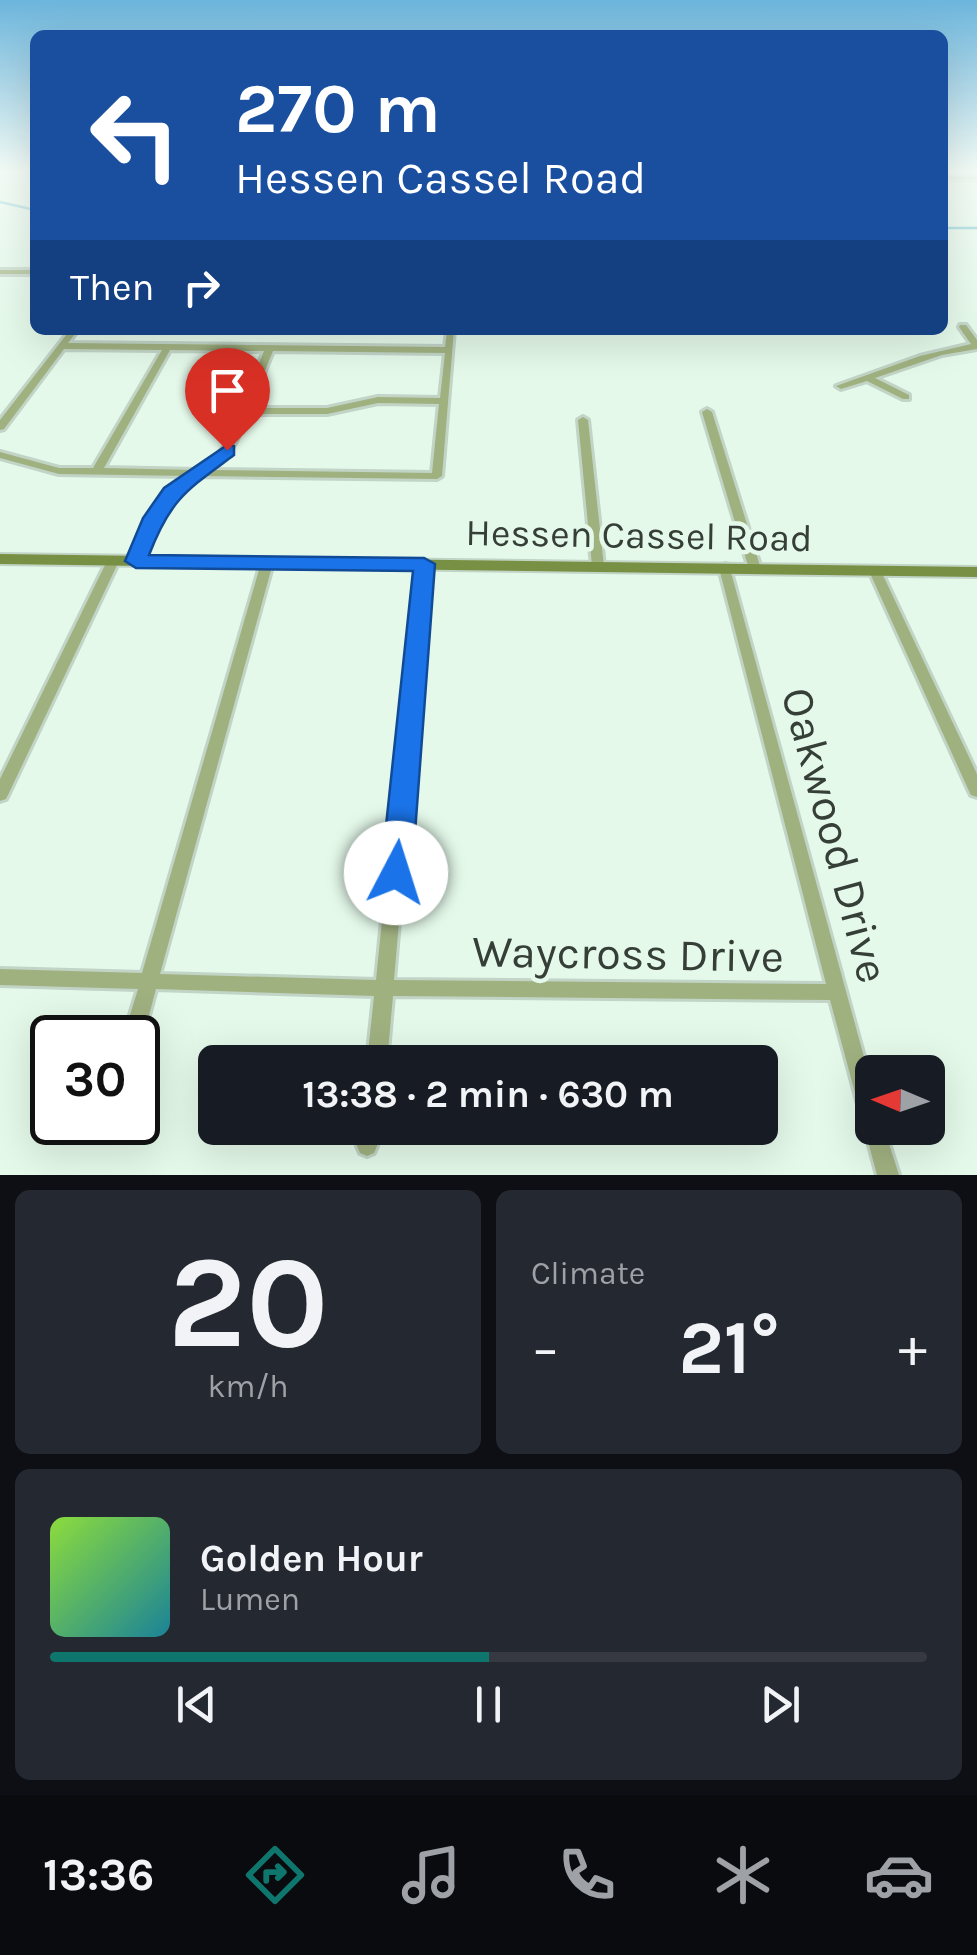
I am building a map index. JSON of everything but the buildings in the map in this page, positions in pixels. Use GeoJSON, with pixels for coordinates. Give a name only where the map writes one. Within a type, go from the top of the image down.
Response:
{"type":"FeatureCollection","features":[{"type":"Feature","properties":{"kind":"main road","name":"Hessen Cassel Road"},"geometry":{"type":"LineString","coordinates":[[0,559],[977,572]]}},
{"type":"Feature","properties":{"kind":"street"},"geometry":{"type":"LineString","coordinates":[[0,272],[30,272]]}},
{"type":"Feature","properties":{"kind":"street"},"geometry":{"type":"LineString","coordinates":[[842,386],[869,379],[925,354],[977,346],[963,328]]}},
{"type":"Feature","properties":{"kind":"street"},"geometry":{"type":"LineString","coordinates":[[0,427],[70,335]]}},
{"type":"Feature","properties":{"kind":"street"},"geometry":{"type":"LineString","coordinates":[[0,455],[44,468],[97,471],[437,476],[451,335]]}},
{"type":"Feature","properties":{"kind":"street"},"geometry":{"type":"LineString","coordinates":[[61,346],[449,350]]}},
{"type":"Feature","properties":{"kind":"street"},"geometry":{"type":"LineString","coordinates":[[97,471],[168,348]]}},
{"type":"Feature","properties":{"kind":"street"},"geometry":{"type":"LineString","coordinates":[[136,561],[153,518],[172,492],[227,450],[269,348]]}},
{"type":"Feature","properties":{"kind":"street"},"geometry":{"type":"LineString","coordinates":[[869,379],[906,397]]}},
{"type":"Feature","properties":{"kind":"street"},"geometry":{"type":"LineString","coordinates":[[244,411],[327,411],[378,400],[445,401]]}},
{"type":"Feature","properties":{"kind":"street"},"geometry":{"type":"LineString","coordinates":[[708,412],[755,569]]}},
{"type":"Feature","properties":{"kind":"street"},"geometry":{"type":"LineString","coordinates":[[583,420],[598,566]]}},
{"type":"Feature","properties":{"kind":"street"},"geometry":{"type":"LineString","coordinates":[[0,795],[112,560]]}},
{"type":"Feature","properties":{"kind":"street"},"geometry":{"type":"LineString","coordinates":[[140,1015],[268,563]]}},
{"type":"Feature","properties":{"kind":"street"},"geometry":{"type":"LineString","coordinates":[[379,1045],[424,564]]}},
{"type":"Feature","properties":{"kind":"street","name":"Oakwood Drive"},"geometry":{"type":"LineString","coordinates":[[725,568],[855,1060]]}},
{"type":"Feature","properties":{"kind":"street"},"geometry":{"type":"LineString","coordinates":[[875,570],[977,791]]}},
{"type":"Feature","properties":{"kind":"street","name":"Waycross Drive"},"geometry":{"type":"LineString","coordinates":[[0,976],[386,988],[836,992]]}},
{"type":"Feature","properties":{"kind":"street","name":"Oakwood Drive"},"geometry":{"type":"LineString","coordinates":[[879,1145],[888,1175]]}},
{"type":"Feature","properties":{"kind":"waterway"},"geometry":{"type":"LineString","coordinates":[[948,228],[977,228]]}},
{"type":"Feature","properties":{"kind":"route"},"geometry":{"type":"LineString","coordinates":[[227,450],[219,460],[172,492],[153,518],[136,561],[424,564],[396,873]]}}]}
